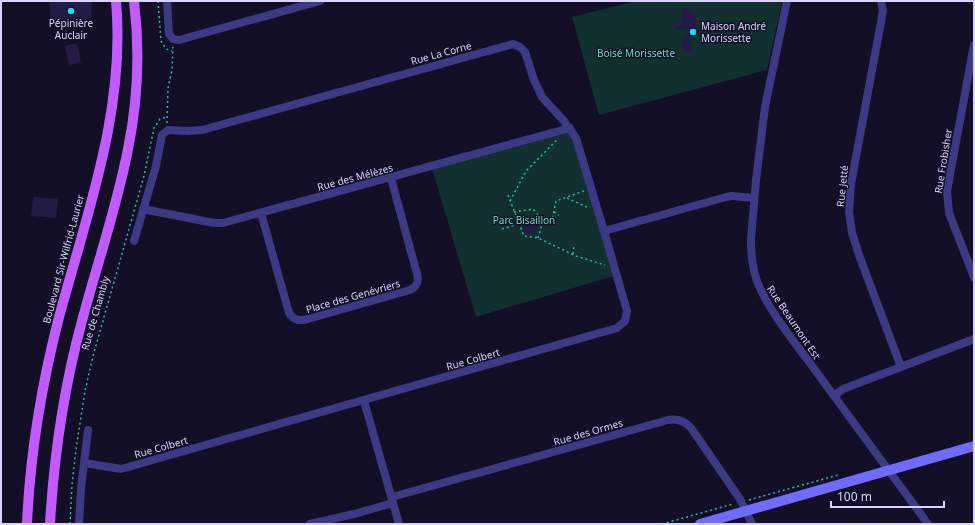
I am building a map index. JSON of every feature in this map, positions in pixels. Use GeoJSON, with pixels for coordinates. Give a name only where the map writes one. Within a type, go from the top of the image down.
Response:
{"type":"FeatureCollection","features":[{"type":"Feature","properties":{"kind":"main road","name":"Boulevard Sir-Wilfrid-Laurier"},"geometry":{"type":"LineString","coordinates":[[27,524],[33,446],[45,374],[95,189],[109,128],[117,55],[116,1]]}},
{"type":"Feature","properties":{"kind":"main road"},"geometry":{"type":"LineString","coordinates":[[50,524],[56,454],[69,374],[82,321],[120,185],[131,135],[137,77],[137,37],[134,1]]}},
{"type":"Feature","properties":{"kind":"street"},"geometry":{"type":"LineString","coordinates":[[167,1],[169,34],[174,43],[320,1]]}},
{"type":"Feature","properties":{"kind":"street","name":"Rue Beaumont Est"},"geometry":{"type":"LineString","coordinates":[[787,1],[766,101],[754,198],[751,247],[752,265],[758,285],[776,316],[928,524]]}},
{"type":"Feature","properties":{"kind":"street","name":"Rue Jetté"},"geometry":{"type":"LineString","coordinates":[[881,1],[883,10],[882,22],[851,184],[849,212],[852,233],[859,255],[901,367]]}},
{"type":"Feature","properties":{"kind":"street","name":"Rue La Corne"},"geometry":{"type":"LineString","coordinates":[[167,127],[170,129],[188,131],[202,130],[513,44],[524,50],[534,80],[542,97],[570,128],[576,138],[604,231]]}},
{"type":"Feature","properties":{"kind":"street","name":"Rue Frobisher"},"geometry":{"type":"LineString","coordinates":[[974,45],[947,191],[949,213],[974,277]]}},
{"type":"Feature","properties":{"kind":"street"},"geometry":{"type":"LineString","coordinates":[[134,242],[156,166],[162,135],[167,127]]}},
{"type":"Feature","properties":{"kind":"street","name":"Rue des Mélèzes"},"geometry":{"type":"LineString","coordinates":[[143,209],[217,223],[226,222],[391,178],[430,165],[570,128]]}},
{"type":"Feature","properties":{"kind":"street","name":"Place des Genévriers"},"geometry":{"type":"LineString","coordinates":[[260,213],[289,313],[297,320],[308,319],[410,290],[417,285],[417,274],[391,178]]}},
{"type":"Feature","properties":{"kind":"street"},"geometry":{"type":"LineString","coordinates":[[604,231],[726,197],[732,196],[754,198]]}},
{"type":"Feature","properties":{"kind":"street","name":"Rue Colbert"},"geometry":{"type":"LineString","coordinates":[[84,463],[121,469],[620,327],[625,321],[627,311],[604,231]]}},
{"type":"Feature","properties":{"kind":"street"},"geometry":{"type":"LineString","coordinates":[[834,396],[844,389],[974,339]]}},
{"type":"Feature","properties":{"kind":"street"},"geometry":{"type":"LineString","coordinates":[[364,401],[399,524]]}},
{"type":"Feature","properties":{"kind":"street","name":"Rue des Ormes"},"geometry":{"type":"LineString","coordinates":[[310,524],[354,514],[393,500],[674,419],[682,421],[691,428],[740,499],[752,524]]}},
{"type":"Feature","properties":{"kind":"street"},"geometry":{"type":"LineString","coordinates":[[79,524],[88,430]]}},
{"type":"Feature","properties":{"kind":"street"},"geometry":{"type":"LineString","coordinates":[[700,524],[974,446]]}},
{"type":"Feature","properties":{"kind":"path"},"geometry":{"type":"LineString","coordinates":[[167,127],[168,85],[172,70],[174,43]]}},
{"type":"Feature","properties":{"kind":"path","name":"Rue de Chambly"},"geometry":{"type":"LineString","coordinates":[[70,524],[76,449],[85,391],[93,356],[144,176],[154,128],[160,119],[167,117]]}},
{"type":"Feature","properties":{"kind":"path"},"geometry":{"type":"LineString","coordinates":[[510,201],[526,171],[570,128]]}},
{"type":"Feature","properties":{"kind":"path"},"geometry":{"type":"LineString","coordinates":[[543,221],[552,221],[556,202],[592,189]]}},
{"type":"Feature","properties":{"kind":"path"},"geometry":{"type":"LineString","coordinates":[[508,195],[518,224],[524,236],[538,238],[573,254],[615,267]]}},
{"type":"Feature","properties":{"kind":"path"},"geometry":{"type":"LineString","coordinates":[[566,198],[599,212]]}},
{"type":"Feature","properties":{"kind":"path"},"geometry":{"type":"LineString","coordinates":[[514,212],[533,209],[543,221]]}},
{"type":"Feature","properties":{"kind":"path"},"geometry":{"type":"LineString","coordinates":[[554,212],[559,215]]}},
{"type":"Feature","properties":{"kind":"path"},"geometry":{"type":"LineString","coordinates":[[538,238],[543,221]]}},
{"type":"Feature","properties":{"kind":"path"},"geometry":{"type":"LineString","coordinates":[[502,229],[518,224]]}},
{"type":"Feature","properties":{"kind":"path"},"geometry":{"type":"LineString","coordinates":[[573,254],[574,245]]}},
{"type":"Feature","properties":{"kind":"path"},"geometry":{"type":"LineString","coordinates":[[749,500],[840,474]]}},
{"type":"Feature","properties":{"kind":"path"},"geometry":{"type":"LineString","coordinates":[[662,524],[734,504]]}},
{"type":"Feature","properties":{"kind":"green space","name":"Boisé Morissette"},"geometry":{"type":"Polygon","coordinates":[[[636,1],[782,1],[767,70],[599,115],[572,17],[636,1]]]}},
{"type":"Feature","properties":{"kind":"green space","name":"Parc Bisaillon"},"geometry":{"type":"Polygon","coordinates":[[[570,128],[617,275],[476,317],[431,165],[570,128]]]}},
{"type":"Feature","properties":{"kind":"building","name":"Pépinière Auclair"},"geometry":{"type":"Polygon","coordinates":[[[49,1],[92,1],[91,22],[51,24],[49,1]]]}},
{"type":"Feature","properties":{"kind":"building","name":"Maison André Morissette"},"geometry":{"type":"Polygon","coordinates":[[[689,8],[690,13],[695,12],[699,34],[687,36],[687,39],[690,38],[692,49],[691,52],[686,53],[685,50],[683,51],[681,42],[682,39],[685,38],[684,35],[688,34],[686,29],[677,30],[676,26],[682,24],[680,16],[683,16],[682,10],[689,8]]]}},
{"type":"Feature","properties":{"kind":"building"},"geometry":{"type":"Polygon","coordinates":[[[77,43],[81,63],[69,65],[65,46],[77,43]]]}},
{"type":"Feature","properties":{"kind":"building"},"geometry":{"type":"Polygon","coordinates":[[[33,197],[58,199],[56,218],[31,216],[33,197]]]}},
{"type":"Feature","properties":{"kind":"building"},"geometry":{"type":"Polygon","coordinates":[[[535,221],[537,231],[525,235],[522,224],[535,221]]]}},
{"type":"Feature","properties":{"kind":"place","name":"Pépinière Auclair"},"geometry":{"type":"Point","coordinates":[71,11]}},
{"type":"Feature","properties":{"kind":"place","name":"Maison André Morissette"},"geometry":{"type":"Point","coordinates":[693,32]}}]}
